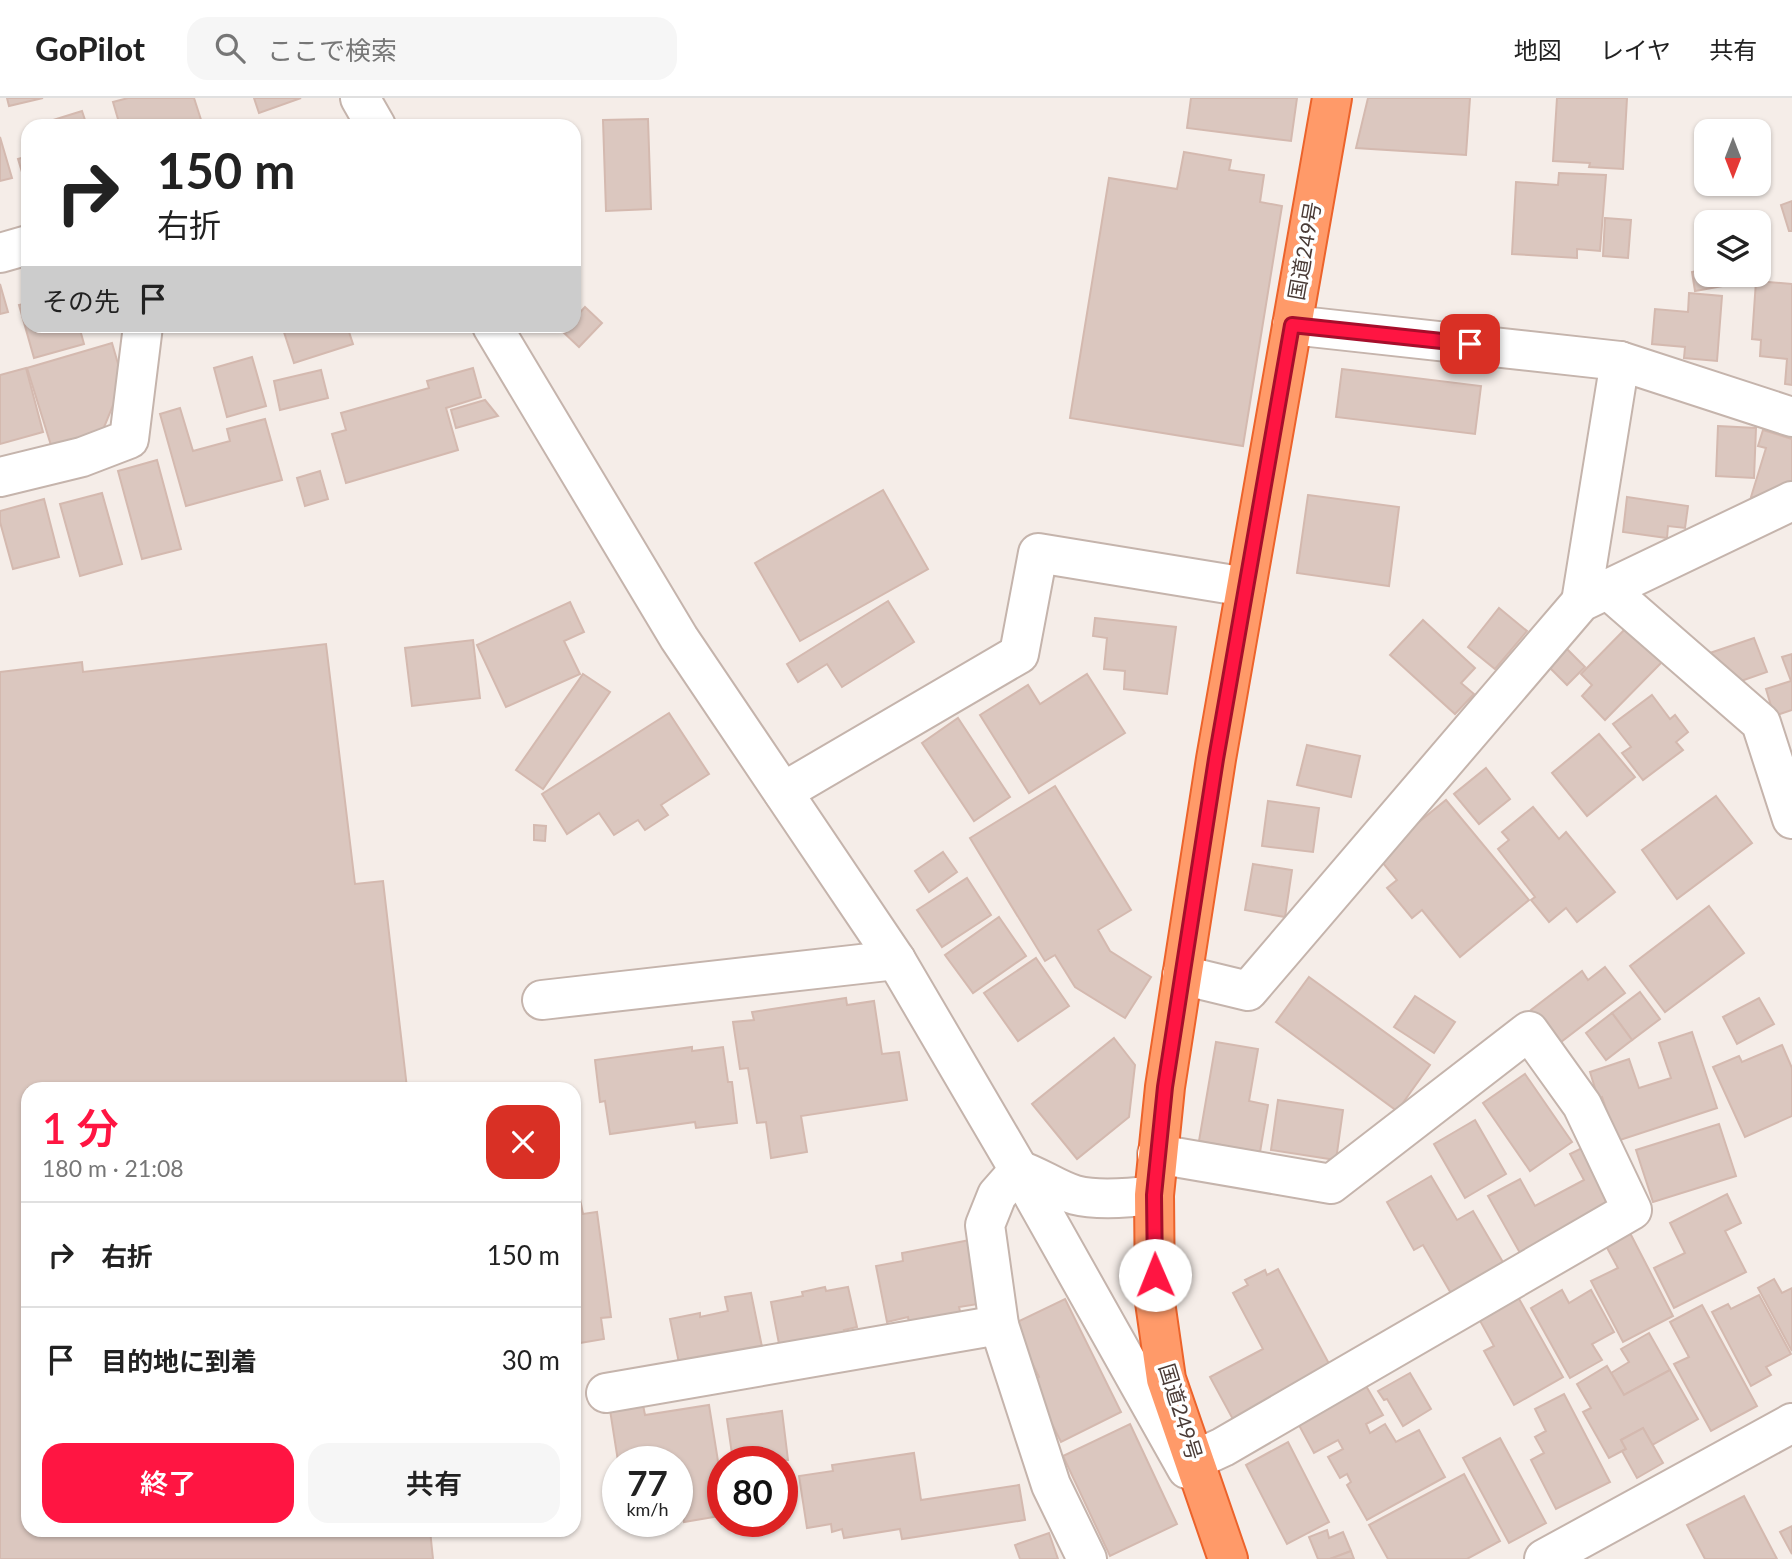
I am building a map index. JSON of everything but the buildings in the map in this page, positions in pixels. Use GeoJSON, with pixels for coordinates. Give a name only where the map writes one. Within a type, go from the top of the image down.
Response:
{"type":"FeatureCollection","features":[{"type":"Feature","properties":{"kind":"highway","name":"国道249号"},"geometry":{"type":"LineString","coordinates":[[1228,1559],[1166,1379],[1155,1302],[1154,1195],[1157,1154],[1182,975],[1216,759],[1332,98]]}},
{"type":"Feature","properties":{"kind":"street"},"geometry":{"type":"LineString","coordinates":[[360,98],[372,119]]}},
{"type":"Feature","properties":{"kind":"street"},"geometry":{"type":"LineString","coordinates":[[0,253],[21,247]]}},
{"type":"Feature","properties":{"kind":"street"},"geometry":{"type":"LineString","coordinates":[[1292,325],[1620,361],[1792,417]]}},
{"type":"Feature","properties":{"kind":"street"},"geometry":{"type":"LineString","coordinates":[[0,477],[82,457],[129,439],[142,333]]}},
{"type":"Feature","properties":{"kind":"street"},"geometry":{"type":"LineString","coordinates":[[496,333],[679,638],[896,960],[1019,1170],[1213,1517]]}},
{"type":"Feature","properties":{"kind":"street"},"geometry":{"type":"LineString","coordinates":[[1594,595],[1620,361]]}},
{"type":"Feature","properties":{"kind":"street"},"geometry":{"type":"LineString","coordinates":[[1182,975],[1248,991],[1594,595],[1792,501]]}},
{"type":"Feature","properties":{"kind":"street"},"geometry":{"type":"LineString","coordinates":[[783,792],[1019,654],[1038,553],[1246,586]]}},
{"type":"Feature","properties":{"kind":"street"},"geometry":{"type":"LineString","coordinates":[[1594,595],[1760,723],[1792,818]]}},
{"type":"Feature","properties":{"kind":"street"},"geometry":{"type":"LineString","coordinates":[[542,1000],[896,960]]}},
{"type":"Feature","properties":{"kind":"street"},"geometry":{"type":"LineString","coordinates":[[1157,1154],[1331,1184],[1529,1031],[1583,1105],[1632,1210],[1223,1447],[1195,1460]]}},
{"type":"Feature","properties":{"kind":"street"},"geometry":{"type":"LineString","coordinates":[[1019,1170],[1075,1195],[1123,1199],[1154,1195]]}},
{"type":"Feature","properties":{"kind":"street"},"geometry":{"type":"LineString","coordinates":[[1019,1170],[996,1195],[985,1226],[999,1325],[1051,1485],[1087,1559]]}},
{"type":"Feature","properties":{"kind":"street"},"geometry":{"type":"LineString","coordinates":[[606,1393],[999,1325]]}},
{"type":"Feature","properties":{"kind":"street"},"geometry":{"type":"LineString","coordinates":[[1544,1559],[1792,1423]]}},
{"type":"Feature","properties":{"kind":"route"},"geometry":{"type":"LineString","coordinates":[[1155,1275],[1154,1195],[1165,1087],[1216,759],[1292,325],[1470,344]]}}]}
